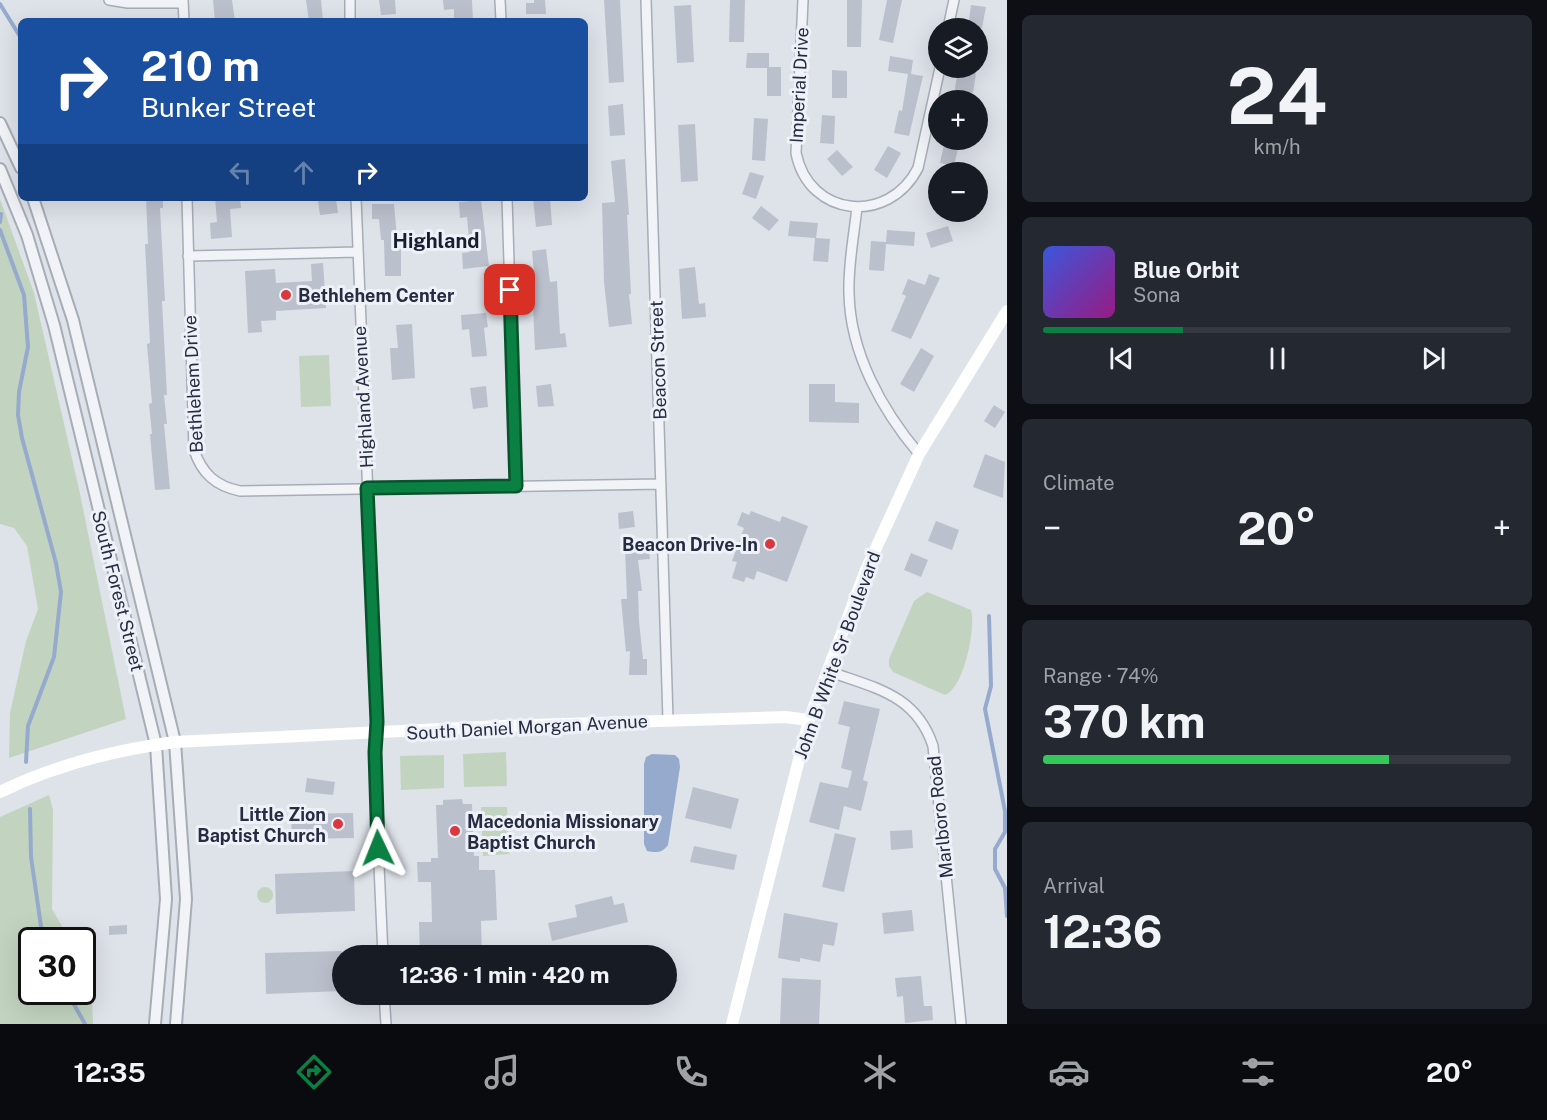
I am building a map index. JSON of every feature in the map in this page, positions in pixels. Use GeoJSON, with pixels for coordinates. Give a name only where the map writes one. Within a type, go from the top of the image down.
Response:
{"type":"FeatureCollection","features":[{"type":"Feature","properties":{"kind":"main road","name":"John B White Sr Boulevard"},"geometry":{"type":"LineString","coordinates":[[732,1024],[809,720],[882,532],[919,454],[1007,311]]}},
{"type":"Feature","properties":{"kind":"main road","name":"South Daniel Morgan Avenue"},"geometry":{"type":"LineString","coordinates":[[0,792],[61,768],[132,748],[176,742],[668,720],[785,717],[809,720]]}},
{"type":"Feature","properties":{"kind":"street"},"geometry":{"type":"LineString","coordinates":[[109,0],[128,3],[183,2],[184,18]]}},
{"type":"Feature","properties":{"kind":"street"},"geometry":{"type":"LineString","coordinates":[[350,0],[350,18]]}},
{"type":"Feature","properties":{"kind":"street"},"geometry":{"type":"LineString","coordinates":[[500,0],[501,18]]}},
{"type":"Feature","properties":{"kind":"street","name":"Beacon Street"},"geometry":{"type":"LineString","coordinates":[[646,0],[668,720]]}},
{"type":"Feature","properties":{"kind":"street","name":"Imperial Drive"},"geometry":{"type":"LineString","coordinates":[[803,0],[796,141],[798,165],[804,176],[820,194],[842,204],[856,207],[880,204],[893,199],[912,180],[918,168],[938,78]]}},
{"type":"Feature","properties":{"kind":"street"},"geometry":{"type":"LineString","coordinates":[[950,18],[954,0]]}},
{"type":"Feature","properties":{"kind":"street"},"geometry":{"type":"LineString","coordinates":[[0,123],[18,162]]}},
{"type":"Feature","properties":{"kind":"street","name":"South Forest Street"},"geometry":{"type":"LineString","coordinates":[[0,170],[27,235],[54,325],[156,745],[166,899],[155,1024]]}},
{"type":"Feature","properties":{"kind":"street","name":"South Forest Street"},"geometry":{"type":"LineString","coordinates":[[34,201],[73,320],[176,742],[186,898],[176,1024]]}},
{"type":"Feature","properties":{"kind":"street","name":"Bethlehem Drive"},"geometry":{"type":"LineString","coordinates":[[187,201],[193,444],[198,463],[206,474],[227,488],[240,491],[661,484]]}},
{"type":"Feature","properties":{"kind":"street","name":"Highland Avenue"},"geometry":{"type":"LineString","coordinates":[[356,201],[382,945]]}},
{"type":"Feature","properties":{"kind":"street"},"geometry":{"type":"LineString","coordinates":[[507,201],[516,486]]}},
{"type":"Feature","properties":{"kind":"street"},"geometry":{"type":"LineString","coordinates":[[856,207],[849,296],[856,338],[883,405],[919,454]]}},
{"type":"Feature","properties":{"kind":"street"},"geometry":{"type":"LineString","coordinates":[[188,255],[357,252]]}},
{"type":"Feature","properties":{"kind":"street","name":"Marlboro Road"},"geometry":{"type":"LineString","coordinates":[[828,671],[897,696],[910,707],[928,730],[933,746],[961,1024]]}},
{"type":"Feature","properties":{"kind":"street"},"geometry":{"type":"LineString","coordinates":[[385,1005],[386,1024]]}},
{"type":"Feature","properties":{"kind":"green space"},"geometry":{"type":"Polygon","coordinates":[[[0,199],[34,293],[79,489],[126,719],[9,758],[10,713],[26,641],[38,609],[27,546],[14,528],[0,524],[0,199]]]}},
{"type":"Feature","properties":{"kind":"green space"},"geometry":{"type":"Polygon","coordinates":[[[329,355],[331,406],[301,407],[299,356],[329,355]]]}},
{"type":"Feature","properties":{"kind":"green space"},"geometry":{"type":"Polygon","coordinates":[[[927,592],[971,610],[972,630],[967,657],[958,681],[945,695],[893,672],[889,666],[889,659],[914,601],[927,592]]]}},
{"type":"Feature","properties":{"kind":"green space"},"geometry":{"type":"Polygon","coordinates":[[[506,752],[507,786],[464,787],[463,754],[506,752]]]}},
{"type":"Feature","properties":{"kind":"green space"},"geometry":{"type":"Polygon","coordinates":[[[444,755],[444,788],[401,790],[400,756],[444,755]]]}},
{"type":"Feature","properties":{"kind":"green space"},"geometry":{"type":"Polygon","coordinates":[[[49,795],[53,810],[52,909],[62,927],[18,927],[18,1005],[92,1005],[93,1024],[0,1024],[0,817],[49,795]]]}},
{"type":"Feature","properties":{"kind":"green space"},"geometry":{"type":"Polygon","coordinates":[[[481,807],[507,807],[509,854],[483,856],[481,807]]]}},
{"type":"Feature","properties":{"kind":"green space"},"geometry":{"type":"Polygon","coordinates":[[[265,887],[271,889],[273,895],[271,901],[265,903],[259,901],[257,895],[259,889],[265,887]]]}},
{"type":"Feature","properties":{"kind":"water"},"geometry":{"type":"Polygon","coordinates":[[[652,754],[675,755],[679,759],[680,767],[668,845],[664,850],[656,852],[647,851],[644,844],[644,764],[646,757],[652,754]]]}},
{"type":"Feature","properties":{"kind":"building"},"geometry":{"type":"Polygon","coordinates":[[[213,0],[232,0],[235,18],[215,18],[213,0]]]}},
{"type":"Feature","properties":{"kind":"building"},"geometry":{"type":"Polygon","coordinates":[[[306,0],[321,0],[323,18],[309,18],[306,0]]]}},
{"type":"Feature","properties":{"kind":"building"},"geometry":{"type":"Polygon","coordinates":[[[379,0],[395,0],[396,14],[381,15],[379,0]]]}},
{"type":"Feature","properties":{"kind":"building"},"geometry":{"type":"Polygon","coordinates":[[[443,0],[472,0],[473,18],[454,18],[454,9],[444,10],[443,0]]]}},
{"type":"Feature","properties":{"kind":"building"},"geometry":{"type":"Polygon","coordinates":[[[534,0],[545,0],[546,14],[526,14],[526,3],[534,3],[534,0]]]}},
{"type":"Feature","properties":{"kind":"building"},"geometry":{"type":"Polygon","coordinates":[[[604,0],[620,0],[624,82],[609,83],[604,0]]]}},
{"type":"Feature","properties":{"kind":"building"},"geometry":{"type":"Polygon","coordinates":[[[730,0],[745,0],[744,42],[729,42],[730,0]]]}},
{"type":"Feature","properties":{"kind":"building"},"geometry":{"type":"Polygon","coordinates":[[[847,0],[862,0],[861,47],[847,47],[847,0]]]}},
{"type":"Feature","properties":{"kind":"building"},"geometry":{"type":"Polygon","coordinates":[[[887,0],[902,0],[893,43],[879,40],[887,0]]]}},
{"type":"Feature","properties":{"kind":"building"},"geometry":{"type":"Polygon","coordinates":[[[691,5],[694,62],[677,63],[674,6],[691,5]]]}},
{"type":"Feature","properties":{"kind":"building"},"geometry":{"type":"Polygon","coordinates":[[[971,5],[986,7],[984,18],[969,18],[971,5]]]}},
{"type":"Feature","properties":{"kind":"building"},"geometry":{"type":"Polygon","coordinates":[[[747,53],[769,53],[769,67],[781,67],[781,96],[767,96],[767,68],[746,68],[747,53]]]}},
{"type":"Feature","properties":{"kind":"building"},"geometry":{"type":"Polygon","coordinates":[[[890,56],[913,60],[911,74],[923,76],[909,136],[894,133],[899,110],[902,111],[908,74],[888,71],[890,56]]]}},
{"type":"Feature","properties":{"kind":"building"},"geometry":{"type":"Polygon","coordinates":[[[832,70],[847,71],[847,98],[832,98],[832,70]]]}},
{"type":"Feature","properties":{"kind":"building"},"geometry":{"type":"Polygon","coordinates":[[[957,78],[975,78],[973,90],[955,90],[957,78]]]}},
{"type":"Feature","properties":{"kind":"building"},"geometry":{"type":"Polygon","coordinates":[[[623,104],[625,135],[610,136],[608,106],[623,104]]]}},
{"type":"Feature","properties":{"kind":"building"},"geometry":{"type":"Polygon","coordinates":[[[822,115],[835,116],[834,144],[820,143],[822,115]]]}},
{"type":"Feature","properties":{"kind":"building"},"geometry":{"type":"Polygon","coordinates":[[[754,118],[768,119],[765,161],[752,160],[754,118]]]}},
{"type":"Feature","properties":{"kind":"building"},"geometry":{"type":"Polygon","coordinates":[[[695,124],[698,181],[681,182],[678,125],[695,124]]]}},
{"type":"Feature","properties":{"kind":"building"},"geometry":{"type":"Polygon","coordinates":[[[888,146],[901,153],[887,178],[874,170],[888,146]]]}},
{"type":"Feature","properties":{"kind":"building"},"geometry":{"type":"Polygon","coordinates":[[[837,150],[853,167],[842,176],[827,159],[837,150]]]}},
{"type":"Feature","properties":{"kind":"building"},"geometry":{"type":"Polygon","coordinates":[[[943,150],[958,150],[955,162],[940,162],[943,150]]]}},
{"type":"Feature","properties":{"kind":"building"},"geometry":{"type":"Polygon","coordinates":[[[625,159],[632,324],[609,327],[604,282],[602,203],[615,202],[611,161],[625,159]]]}},
{"type":"Feature","properties":{"kind":"building"},"geometry":{"type":"Polygon","coordinates":[[[750,172],[764,176],[756,199],[742,194],[750,172]]]}},
{"type":"Feature","properties":{"kind":"building"},"geometry":{"type":"Polygon","coordinates":[[[146,201],[163,201],[163,208],[160,208],[167,395],[164,395],[167,424],[164,424],[170,489],[155,490],[150,434],[152,434],[149,404],[152,403],[147,344],[150,343],[145,244],[148,244],[146,201]]]}},
{"type":"Feature","properties":{"kind":"building"},"geometry":{"type":"Polygon","coordinates":[[[215,201],[240,201],[241,208],[230,209],[232,237],[211,239],[210,223],[217,222],[215,201]]]}},
{"type":"Feature","properties":{"kind":"building"},"geometry":{"type":"Polygon","coordinates":[[[318,201],[336,201],[338,213],[320,215],[318,201]]]}},
{"type":"Feature","properties":{"kind":"building"},"geometry":{"type":"Polygon","coordinates":[[[481,201],[489,266],[463,269],[462,253],[470,252],[467,217],[460,218],[459,202],[481,201]]]}},
{"type":"Feature","properties":{"kind":"building"},"geometry":{"type":"Polygon","coordinates":[[[533,201],[550,201],[552,225],[536,227],[533,201]]]}},
{"type":"Feature","properties":{"kind":"building"},"geometry":{"type":"Polygon","coordinates":[[[372,204],[394,204],[398,249],[401,249],[401,276],[385,276],[384,240],[381,240],[379,219],[372,219],[372,204]]]}},
{"type":"Feature","properties":{"kind":"building"},"geometry":{"type":"Polygon","coordinates":[[[761,206],[779,220],[769,231],[752,218],[761,206]]]}},
{"type":"Feature","properties":{"kind":"building"},"geometry":{"type":"Polygon","coordinates":[[[790,221],[818,223],[816,238],[830,239],[828,262],[813,261],[815,238],[788,236],[790,221]]]}},
{"type":"Feature","properties":{"kind":"building"},"geometry":{"type":"Polygon","coordinates":[[[948,226],[953,241],[931,248],[926,233],[948,226]]]}},
{"type":"Feature","properties":{"kind":"building"},"geometry":{"type":"Polygon","coordinates":[[[887,230],[915,232],[914,246],[886,244],[884,271],[869,270],[871,241],[886,242],[887,230]]]}},
{"type":"Feature","properties":{"kind":"building"},"geometry":{"type":"Polygon","coordinates":[[[546,249],[550,282],[557,281],[560,334],[565,333],[567,347],[535,350],[532,284],[535,283],[532,251],[546,249]]]}},
{"type":"Feature","properties":{"kind":"building","name":"Bethlehem Center"},"geometry":{"type":"Polygon","coordinates":[[[323,263],[326,308],[276,311],[276,320],[261,321],[262,332],[248,333],[245,271],[275,269],[276,283],[312,281],[311,264],[323,263]]]}},
{"type":"Feature","properties":{"kind":"building"},"geometry":{"type":"Polygon","coordinates":[[[695,267],[699,304],[705,303],[706,317],[682,319],[679,269],[695,267]]]}},
{"type":"Feature","properties":{"kind":"building"},"geometry":{"type":"Polygon","coordinates":[[[929,274],[940,278],[911,339],[891,331],[906,296],[902,294],[908,279],[925,285],[929,274]]]}},
{"type":"Feature","properties":{"kind":"building"},"geometry":{"type":"Polygon","coordinates":[[[486,313],[488,327],[484,328],[487,356],[472,357],[469,329],[462,330],[461,315],[486,313]]]}},
{"type":"Feature","properties":{"kind":"building"},"geometry":{"type":"Polygon","coordinates":[[[412,324],[415,378],[392,380],[390,348],[398,348],[396,325],[412,324]]]}},
{"type":"Feature","properties":{"kind":"building"},"geometry":{"type":"Polygon","coordinates":[[[921,348],[934,356],[914,392],[900,384],[921,348]]]}},
{"type":"Feature","properties":{"kind":"building"},"geometry":{"type":"Polygon","coordinates":[[[551,384],[554,406],[538,407],[536,386],[551,384]]]}},
{"type":"Feature","properties":{"kind":"building"},"geometry":{"type":"Polygon","coordinates":[[[809,384],[835,384],[835,402],[859,403],[859,423],[809,422],[809,384]]]}},
{"type":"Feature","properties":{"kind":"building"},"geometry":{"type":"Polygon","coordinates":[[[486,386],[488,407],[473,409],[470,388],[486,386]]]}},
{"type":"Feature","properties":{"kind":"building"},"geometry":{"type":"Polygon","coordinates":[[[994,405],[1005,412],[995,428],[984,421],[994,405]]]}},
{"type":"Feature","properties":{"kind":"building"},"geometry":{"type":"Polygon","coordinates":[[[985,454],[1005,462],[1003,498],[973,487],[985,454]]]}},
{"type":"Feature","properties":{"kind":"building"},"geometry":{"type":"Polygon","coordinates":[[[633,511],[635,527],[619,529],[618,513],[633,511]]]}},
{"type":"Feature","properties":{"kind":"building","name":"Beacon Drive-In"},"geometry":{"type":"Polygon","coordinates":[[[751,511],[780,522],[782,516],[808,526],[787,582],[757,571],[754,580],[746,577],[744,582],[732,578],[737,562],[732,561],[744,528],[737,525],[742,512],[749,515],[751,511]]]}},
{"type":"Feature","properties":{"kind":"building"},"geometry":{"type":"Polygon","coordinates":[[[936,521],[959,530],[952,550],[928,541],[936,521]]]}},
{"type":"Feature","properties":{"kind":"building"},"geometry":{"type":"Polygon","coordinates":[[[648,544],[650,559],[638,560],[642,591],[638,591],[639,621],[643,659],[647,659],[647,675],[629,675],[630,651],[626,652],[621,599],[627,599],[625,547],[648,544]]]}},
{"type":"Feature","properties":{"kind":"building"},"geometry":{"type":"Polygon","coordinates":[[[911,553],[928,560],[921,577],[904,570],[911,553]]]}},
{"type":"Feature","properties":{"kind":"building"},"geometry":{"type":"Polygon","coordinates":[[[844,701],[880,709],[863,780],[868,782],[861,811],[844,806],[839,830],[809,822],[820,782],[848,788],[852,771],[841,768],[850,727],[838,724],[844,701]]]}},
{"type":"Feature","properties":{"kind":"building"},"geometry":{"type":"Polygon","coordinates":[[[307,778],[335,782],[333,795],[305,792],[307,778]]]}},
{"type":"Feature","properties":{"kind":"building"},"geometry":{"type":"Polygon","coordinates":[[[693,787],[739,799],[731,829],[685,818],[693,787]]]}},
{"type":"Feature","properties":{"kind":"building"},"geometry":{"type":"Polygon","coordinates":[[[462,799],[463,804],[472,804],[474,856],[479,856],[479,870],[495,870],[497,920],[481,921],[482,945],[420,945],[419,922],[432,922],[431,882],[418,882],[417,862],[431,862],[431,858],[438,858],[436,805],[443,805],[443,800],[462,799]]]}},
{"type":"Feature","properties":{"kind":"building"},"geometry":{"type":"Polygon","coordinates":[[[353,813],[354,838],[292,839],[291,814],[353,813]]]}},
{"type":"Feature","properties":{"kind":"building"},"geometry":{"type":"Polygon","coordinates":[[[912,830],[913,848],[891,850],[890,831],[912,830]]]}},
{"type":"Feature","properties":{"kind":"building"},"geometry":{"type":"Polygon","coordinates":[[[835,833],[856,838],[844,892],[822,887],[835,833]]]}},
{"type":"Feature","properties":{"kind":"building"},"geometry":{"type":"Polygon","coordinates":[[[694,846],[737,855],[734,870],[690,862],[694,846]]]}},
{"type":"Feature","properties":{"kind":"building"},"geometry":{"type":"Polygon","coordinates":[[[354,871],[355,911],[276,914],[275,874],[354,871]]]}},
{"type":"Feature","properties":{"kind":"building"},"geometry":{"type":"Polygon","coordinates":[[[612,896],[614,905],[624,903],[628,922],[552,941],[548,923],[577,917],[575,905],[612,896]]]}},
{"type":"Feature","properties":{"kind":"building"},"geometry":{"type":"Polygon","coordinates":[[[912,910],[914,931],[884,934],[882,913],[912,910]]]}},
{"type":"Feature","properties":{"kind":"building"},"geometry":{"type":"Polygon","coordinates":[[[784,913],[838,923],[834,946],[823,944],[820,962],[800,958],[800,962],[778,958],[784,913]]]}},
{"type":"Feature","properties":{"kind":"building"},"geometry":{"type":"Polygon","coordinates":[[[127,925],[127,934],[109,935],[109,926],[127,925]]]}},
{"type":"Feature","properties":{"kind":"building"},"geometry":{"type":"Polygon","coordinates":[[[332,951],[332,991],[266,994],[265,953],[332,951]]]}},
{"type":"Feature","properties":{"kind":"building"},"geometry":{"type":"Polygon","coordinates":[[[921,976],[924,1006],[932,1006],[933,1020],[905,1023],[903,996],[897,997],[895,978],[921,976]]]}},
{"type":"Feature","properties":{"kind":"building"},"geometry":{"type":"Polygon","coordinates":[[[782,978],[821,980],[819,1024],[780,1024],[782,978]]]}},
{"type":"Feature","properties":{"kind":"waterway"},"geometry":{"type":"LineString","coordinates":[[0,4],[18,33]]}},
{"type":"Feature","properties":{"kind":"waterway"},"geometry":{"type":"LineString","coordinates":[[0,222],[1,214]]}},
{"type":"Feature","properties":{"kind":"waterway"},"geometry":{"type":"LineString","coordinates":[[0,230],[24,295],[28,347],[19,392],[18,415],[22,438],[56,563],[61,592],[54,657],[28,726],[26,762]]}},
{"type":"Feature","properties":{"kind":"waterway"},"geometry":{"type":"LineString","coordinates":[[989,616],[991,686],[985,709],[1005,811],[1005,832],[995,849],[995,869],[1005,888],[1007,916]]}},
{"type":"Feature","properties":{"kind":"waterway"},"geometry":{"type":"LineString","coordinates":[[30,809],[31,857],[41,927]]}},
{"type":"Feature","properties":{"kind":"waterway"},"geometry":{"type":"LineString","coordinates":[[74,1005],[85,1024]]}},
{"type":"Feature","properties":{"kind":"place","name":"Bethlehem Center"},"geometry":{"type":"Point","coordinates":[286,295]}},
{"type":"Feature","properties":{"kind":"place","name":"Beacon Drive-In"},"geometry":{"type":"Point","coordinates":[770,544]}},
{"type":"Feature","properties":{"kind":"place","name":"Little Zion Baptist Church"},"geometry":{"type":"Point","coordinates":[338,824]}},
{"type":"Feature","properties":{"kind":"place","name":"Macedonia Missionary Baptist Church"},"geometry":{"type":"Point","coordinates":[455,831]}},
{"type":"Feature","properties":{"kind":"district","name":"Highland"},"geometry":{"type":"Point","coordinates":[436,241]}},
{"type":"Feature","properties":{"kind":"route"},"geometry":{"type":"LineString","coordinates":[[378,848],[375,752],[377,722],[367,488],[516,486],[510,290]]}}]}
